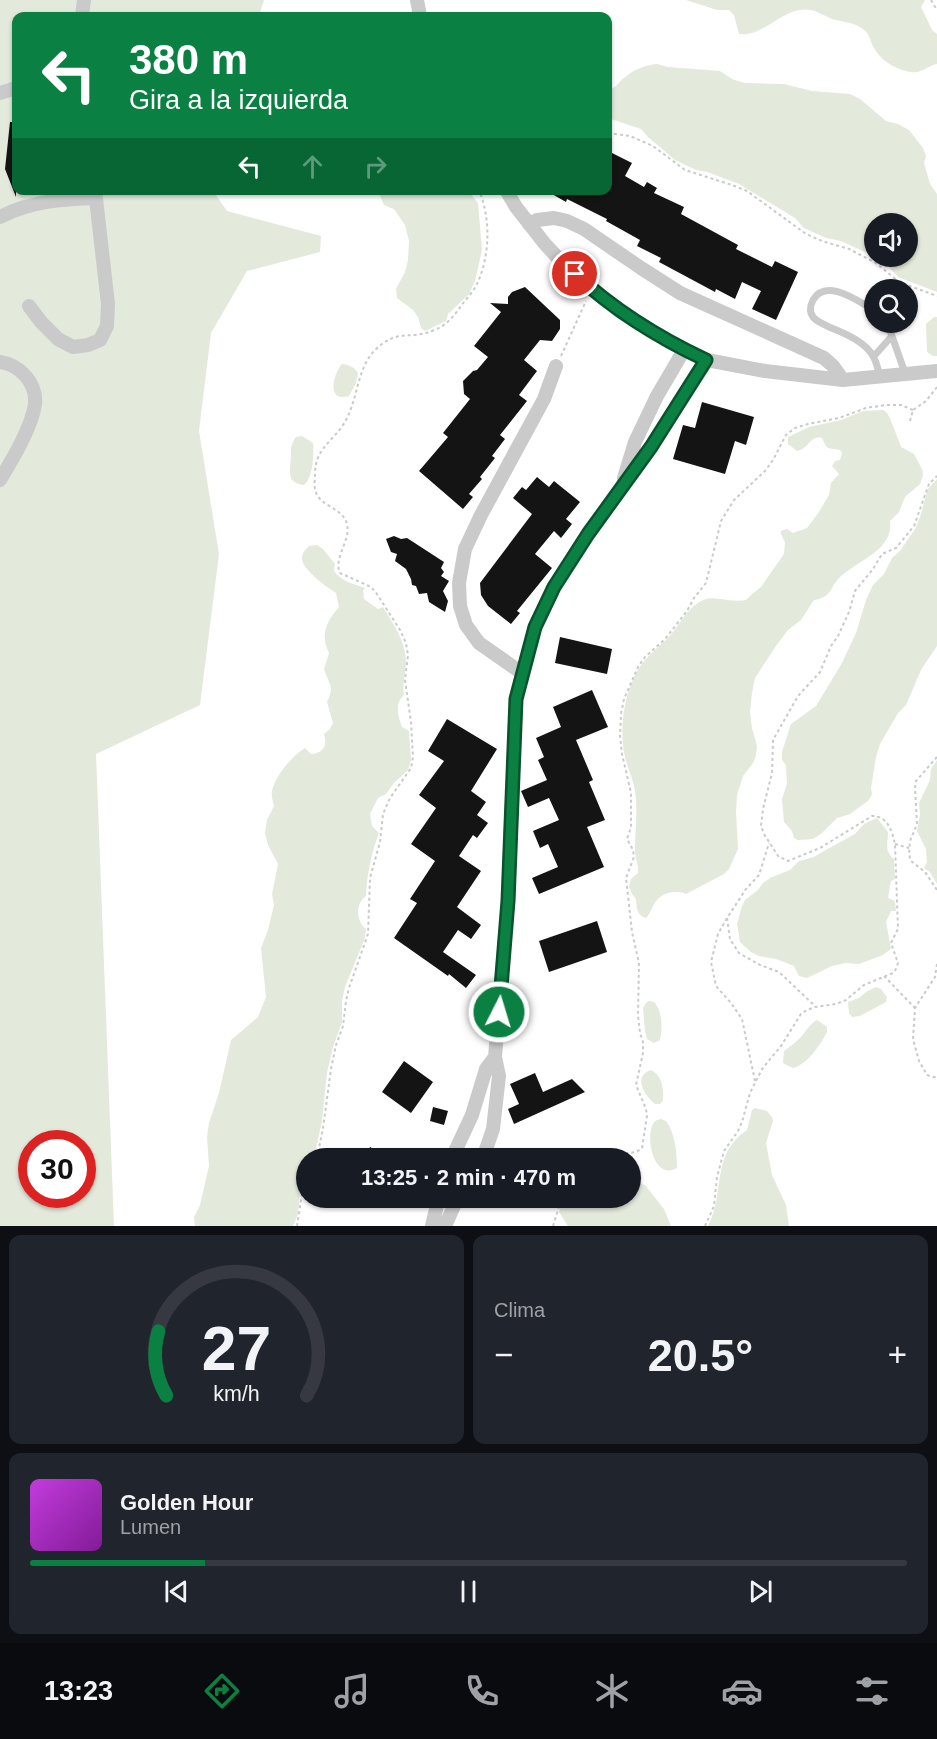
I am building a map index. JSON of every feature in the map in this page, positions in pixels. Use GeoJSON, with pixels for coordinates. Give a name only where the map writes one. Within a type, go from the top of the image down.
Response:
{"type":"FeatureCollection","features":[{"type":"Feature","properties":{"kind":"street"},"geometry":{"type":"LineString","coordinates":[[0,217],[33,204],[88,195]]}},
{"type":"Feature","properties":{"kind":"street"},"geometry":{"type":"LineString","coordinates":[[29,306],[58,339],[73,347],[88,345],[100,340],[107,326],[108,304],[95,195]]}},
{"type":"Feature","properties":{"kind":"street"},"geometry":{"type":"LineString","coordinates":[[509,195],[529,224],[559,259],[592,289],[622,313],[684,350],[706,360],[765,371],[843,380],[937,372]]}},
{"type":"Feature","properties":{"kind":"street"},"geometry":{"type":"LineString","coordinates":[[529,224],[537,220],[554,218],[584,229],[680,293],[824,358],[843,380]]}},
{"type":"Feature","properties":{"kind":"street"},"geometry":{"type":"LineString","coordinates":[[622,487],[635,442],[657,396],[684,350]]}},
{"type":"Feature","properties":{"kind":"street"},"geometry":{"type":"LineString","coordinates":[[486,1148],[493,1129],[499,1076],[495,1057],[508,901],[516,699],[522,673],[535,627],[554,587],[588,534],[651,447],[706,360]]}},
{"type":"Feature","properties":{"kind":"street"},"geometry":{"type":"LineString","coordinates":[[0,362],[11,364],[27,376],[35,404],[15,455],[0,480]]}},
{"type":"Feature","properties":{"kind":"street"},"geometry":{"type":"LineString","coordinates":[[522,673],[479,643],[466,625],[460,606],[459,583],[465,549],[544,399],[556,366]]}},
{"type":"Feature","properties":{"kind":"street"},"geometry":{"type":"LineString","coordinates":[[457,1148],[472,1115],[486,1069],[495,1057]]}},
{"type":"Feature","properties":{"kind":"street"},"geometry":{"type":"LineString","coordinates":[[432,1226],[436,1208]]}},
{"type":"Feature","properties":{"kind":"street"},"geometry":{"type":"LineString","coordinates":[[445,1226],[453,1208]]}},
{"type":"Feature","properties":{"kind":"lane"},"geometry":{"type":"LineString","coordinates":[[864,305],[836,291],[828,290],[816,296],[810,308],[817,321],[860,343],[874,357],[880,376]]}},
{"type":"Feature","properties":{"kind":"lane"},"geometry":{"type":"LineString","coordinates":[[891,333],[905,373]]}},
{"type":"Feature","properties":{"kind":"lane"},"geometry":{"type":"LineString","coordinates":[[874,357],[892,336]]}},
{"type":"Feature","properties":{"kind":"path"},"geometry":{"type":"LineString","coordinates":[[931,0],[937,10]]}},
{"type":"Feature","properties":{"kind":"path"},"geometry":{"type":"LineString","coordinates":[[612,134],[630,136],[653,146],[686,170],[747,191],[806,234],[849,249],[876,263],[899,282],[937,296]]}},
{"type":"Feature","properties":{"kind":"path"},"geometry":{"type":"LineString","coordinates":[[319,1148],[331,1069],[343,1026],[349,988],[369,934],[370,878],[380,842],[383,814],[390,798],[411,768],[413,757],[405,680],[408,655],[406,644],[400,630],[375,591],[340,573],[339,564],[347,539],[347,521],[318,497],[315,489],[315,468],[323,447],[348,416],[362,374],[374,351],[390,338],[402,334],[423,333],[445,324],[453,317],[477,283],[486,254],[488,235],[481,195]]}},
{"type":"Feature","properties":{"kind":"path"},"geometry":{"type":"LineString","coordinates":[[556,366],[592,289]]}},
{"type":"Feature","properties":{"kind":"path"},"geometry":{"type":"LineString","coordinates":[[910,421],[911,412],[926,401],[937,387]]}},
{"type":"Feature","properties":{"kind":"path"},"geometry":{"type":"LineString","coordinates":[[641,1149],[646,1109],[636,1084],[643,1053],[643,1042],[638,1015],[639,963],[632,932],[626,878],[634,857],[627,839],[632,826],[631,793],[620,736],[624,699],[642,662],[665,639],[706,583],[721,521],[734,500],[765,471],[786,435],[795,428],[838,418],[866,408],[901,405],[913,410]]}},
{"type":"Feature","properties":{"kind":"path"},"geometry":{"type":"LineString","coordinates":[[705,1226],[714,1206],[717,1177],[724,1151],[742,1122],[755,1081],[801,1014],[815,1007],[837,1004],[846,1000],[864,985],[893,973],[896,969],[897,963],[891,943],[898,929],[895,844],[886,821],[878,816],[872,816],[820,848],[788,861],[778,856],[761,826],[772,773],[772,740],[776,731],[798,696],[820,672],[849,612],[855,591],[882,554],[896,548],[914,526],[929,484],[937,476]]}},
{"type":"Feature","properties":{"kind":"path"},"geometry":{"type":"LineString","coordinates":[[937,757],[916,781],[917,824],[909,848],[911,861],[925,872],[937,890]]}},
{"type":"Feature","properties":{"kind":"path"},"geometry":{"type":"LineString","coordinates":[[755,1081],[742,1019],[716,986],[711,962],[718,934],[746,888],[759,875],[769,842]]}},
{"type":"Feature","properties":{"kind":"path"},"geometry":{"type":"LineString","coordinates":[[895,844],[909,848]]}},
{"type":"Feature","properties":{"kind":"path"},"geometry":{"type":"LineString","coordinates":[[727,918],[729,939],[739,953],[760,965],[779,972],[815,1007]]}},
{"type":"Feature","properties":{"kind":"path"},"geometry":{"type":"LineString","coordinates":[[937,964],[935,977],[915,1008],[913,1039],[919,1061],[927,1075],[937,1078]]}},
{"type":"Feature","properties":{"kind":"path"},"geometry":{"type":"LineString","coordinates":[[884,976],[915,1008]]}},
{"type":"Feature","properties":{"kind":"path"},"geometry":{"type":"LineString","coordinates":[[297,1226],[300,1208]]}},
{"type":"Feature","properties":{"kind":"path"},"geometry":{"type":"LineString","coordinates":[[553,1226],[559,1208]]}},
{"type":"Feature","properties":{"kind":"shaded area"},"geometry":{"type":"Polygon","coordinates":[[[0,0],[264,0],[260,12],[12,12],[12,195],[216,195],[227,211],[321,236],[320,252],[247,271],[211,333],[199,431],[219,554],[200,705],[96,754],[114,1226],[0,1226],[0,0]]]}},
{"type":"Feature","properties":{"kind":"shaded area"},"geometry":{"type":"Polygon","coordinates":[[[686,0],[925,0],[921,7],[932,30],[937,34],[937,64],[915,72],[896,67],[877,53],[869,35],[863,29],[811,10],[792,12],[758,31],[739,34],[734,15],[729,10],[717,10],[686,0]]]}},
{"type":"Feature","properties":{"kind":"shaded area"},"geometry":{"type":"Polygon","coordinates":[[[657,64],[720,71],[744,83],[784,84],[812,91],[850,94],[860,99],[886,121],[909,130],[923,148],[926,156],[924,163],[930,184],[937,194],[937,292],[918,285],[918,279],[898,277],[889,267],[918,267],[918,213],[864,213],[864,252],[804,228],[795,218],[739,184],[696,170],[675,160],[641,129],[612,119],[612,88],[639,68],[657,64]]]}},
{"type":"Feature","properties":{"kind":"shaded area"},"geometry":{"type":"Polygon","coordinates":[[[380,195],[471,195],[478,203],[482,250],[475,281],[469,294],[448,314],[446,321],[425,331],[421,328],[413,310],[397,298],[396,289],[405,272],[408,260],[409,241],[405,225],[394,209],[384,205],[380,195]]]}},
{"type":"Feature","properties":{"kind":"shaded area"},"geometry":{"type":"Polygon","coordinates":[[[937,317],[937,356],[927,352],[926,324],[937,317]]]}},
{"type":"Feature","properties":{"kind":"shaded area"},"geometry":{"type":"Polygon","coordinates":[[[342,364],[352,367],[358,373],[349,396],[342,397],[334,392],[334,380],[342,364]]]}},
{"type":"Feature","properties":{"kind":"shaded area"},"geometry":{"type":"Polygon","coordinates":[[[883,410],[890,418],[901,447],[914,454],[922,469],[920,484],[905,497],[899,512],[890,521],[890,531],[880,548],[838,579],[827,595],[814,600],[801,620],[788,630],[755,678],[750,712],[757,746],[756,756],[743,776],[737,795],[738,849],[729,869],[724,874],[686,894],[675,892],[663,895],[655,902],[646,918],[643,917],[638,911],[636,899],[629,886],[631,879],[638,873],[635,851],[636,806],[634,786],[625,757],[622,728],[629,691],[638,669],[700,602],[710,598],[746,600],[761,587],[784,554],[785,542],[781,531],[787,529],[793,533],[807,528],[819,512],[829,495],[831,483],[839,474],[832,466],[835,461],[840,460],[842,453],[840,450],[828,448],[822,438],[815,438],[797,451],[788,444],[788,437],[809,427],[841,420],[863,411],[883,410]]]}},
{"type":"Feature","properties":{"kind":"shaded area"},"geometry":{"type":"Polygon","coordinates":[[[302,436],[313,443],[311,472],[304,485],[294,481],[290,474],[292,444],[296,437],[302,436]]]}},
{"type":"Feature","properties":{"kind":"shaded area"},"geometry":{"type":"Polygon","coordinates":[[[937,479],[937,646],[921,670],[906,705],[898,713],[880,744],[869,800],[850,814],[837,818],[813,839],[798,840],[794,838],[792,831],[784,822],[782,799],[787,784],[786,765],[782,760],[782,752],[791,724],[816,706],[842,663],[856,633],[873,585],[884,574],[892,558],[900,551],[915,529],[928,489],[937,479]]]}},
{"type":"Feature","properties":{"kind":"shaded area"},"geometry":{"type":"Polygon","coordinates":[[[317,545],[323,549],[335,564],[334,571],[340,577],[365,588],[364,599],[378,609],[383,607],[395,626],[405,653],[406,665],[404,695],[399,702],[399,719],[402,727],[409,731],[411,760],[408,770],[386,794],[378,798],[370,814],[372,826],[379,833],[370,864],[366,896],[360,903],[358,912],[360,922],[366,929],[365,938],[345,987],[342,1022],[327,1073],[322,1121],[316,1148],[296,1148],[296,1208],[299,1208],[293,1226],[195,1226],[194,1217],[200,1205],[209,1166],[207,1137],[209,1123],[219,1093],[231,1040],[258,1017],[266,997],[261,948],[274,905],[272,894],[278,864],[268,845],[265,833],[267,820],[274,806],[272,791],[280,773],[300,752],[305,748],[311,754],[324,748],[324,734],[333,723],[327,702],[331,688],[324,669],[329,653],[325,634],[328,623],[339,607],[336,593],[316,578],[303,563],[302,556],[309,546],[317,545]]]}},
{"type":"Feature","properties":{"kind":"shaded area"},"geometry":{"type":"Polygon","coordinates":[[[937,760],[937,884],[930,872],[924,868],[927,862],[926,849],[917,831],[919,803],[930,780],[931,769],[937,760]]]}},
{"type":"Feature","properties":{"kind":"shaded area"},"geometry":{"type":"Polygon","coordinates":[[[877,818],[888,832],[888,850],[894,859],[895,879],[891,881],[888,898],[895,901],[896,911],[891,911],[886,922],[891,949],[883,955],[859,964],[846,963],[832,966],[807,978],[799,976],[794,966],[759,956],[740,942],[737,924],[742,906],[745,900],[763,883],[790,870],[799,861],[814,857],[855,834],[864,824],[877,818]]]}},
{"type":"Feature","properties":{"kind":"shaded area"},"geometry":{"type":"Polygon","coordinates":[[[876,987],[881,989],[887,997],[886,1002],[860,1016],[852,1017],[849,1013],[848,1002],[876,987]]]}},
{"type":"Feature","properties":{"kind":"shaded area"},"geometry":{"type":"Polygon","coordinates":[[[649,1001],[657,1005],[661,1020],[660,1040],[654,1043],[647,1039],[645,1031],[643,1008],[649,1001]]]}},
{"type":"Feature","properties":{"kind":"shaded area"},"geometry":{"type":"Polygon","coordinates":[[[817,1020],[827,1027],[827,1032],[813,1053],[803,1063],[793,1068],[783,1063],[784,1051],[817,1020]]]}},
{"type":"Feature","properties":{"kind":"shaded area"},"geometry":{"type":"Polygon","coordinates":[[[651,1070],[658,1075],[662,1083],[663,1100],[660,1104],[655,1104],[651,1100],[642,1086],[642,1077],[651,1070]]]}},
{"type":"Feature","properties":{"kind":"shaded area"},"geometry":{"type":"Polygon","coordinates":[[[755,1108],[767,1111],[772,1117],[773,1121],[766,1143],[772,1175],[786,1205],[789,1226],[708,1226],[713,1213],[723,1162],[735,1140],[747,1130],[752,1110],[755,1108]]]}},
{"type":"Feature","properties":{"kind":"shaded area"},"geometry":{"type":"Polygon","coordinates":[[[661,1119],[669,1126],[676,1149],[677,1168],[669,1170],[662,1169],[657,1163],[651,1148],[653,1124],[661,1119]]]}},
{"type":"Feature","properties":{"kind":"shaded area"},"geometry":{"type":"Polygon","coordinates":[[[641,1184],[645,1185],[664,1209],[671,1226],[568,1226],[559,1212],[560,1208],[641,1208],[641,1184]]]}},
{"type":"Feature","properties":{"kind":"building"},"geometry":{"type":"Polygon","coordinates":[[[10,122],[12,122],[12,187],[5,169],[10,122]]]}},
{"type":"Feature","properties":{"kind":"building"},"geometry":{"type":"Polygon","coordinates":[[[612,153],[632,163],[625,176],[644,187],[647,182],[657,188],[654,193],[684,207],[681,214],[738,245],[736,249],[772,267],[775,261],[798,272],[776,320],[752,309],[761,291],[742,282],[735,299],[716,289],[715,292],[659,262],[661,258],[637,246],[640,240],[606,221],[607,219],[567,199],[566,202],[554,195],[612,195],[612,153]]]}},
{"type":"Feature","properties":{"kind":"building"},"geometry":{"type":"Polygon","coordinates":[[[525,287],[560,320],[560,329],[552,341],[540,340],[524,360],[537,371],[519,395],[527,401],[500,435],[505,439],[492,456],[495,458],[480,477],[482,479],[469,494],[473,497],[463,509],[419,471],[448,437],[443,433],[470,399],[464,394],[463,381],[488,357],[474,346],[501,312],[490,303],[508,304],[508,297],[512,292],[525,287]]]}},
{"type":"Feature","properties":{"kind":"building"},"geometry":{"type":"Polygon","coordinates":[[[702,402],[754,417],[746,445],[735,441],[725,474],[673,459],[683,425],[695,428],[702,402]]]}},
{"type":"Feature","properties":{"kind":"building"},"geometry":{"type":"Polygon","coordinates":[[[537,477],[549,487],[554,481],[580,502],[566,519],[572,524],[561,538],[554,531],[535,554],[552,568],[517,611],[520,613],[511,624],[488,606],[481,595],[480,583],[532,514],[513,498],[522,487],[526,490],[537,477]]]}},
{"type":"Feature","properties":{"kind":"building"},"geometry":{"type":"Polygon","coordinates":[[[394,536],[401,539],[407,538],[444,562],[441,568],[444,572],[441,576],[449,581],[443,591],[448,601],[445,612],[429,602],[427,593],[419,594],[416,586],[412,585],[406,569],[395,561],[397,554],[391,552],[386,539],[394,536]]]}},
{"type":"Feature","properties":{"kind":"building"},"geometry":{"type":"Polygon","coordinates":[[[560,637],[612,649],[607,674],[555,663],[560,637]]]}},
{"type":"Feature","properties":{"kind":"building"},"geometry":{"type":"Polygon","coordinates":[[[592,690],[608,727],[576,740],[593,780],[589,782],[605,820],[587,827],[604,867],[539,894],[532,878],[558,867],[548,844],[540,848],[533,831],[559,820],[549,798],[528,807],[521,791],[547,780],[538,760],[544,757],[536,738],[561,727],[553,707],[592,690]]]}},
{"type":"Feature","properties":{"kind":"building"},"geometry":{"type":"Polygon","coordinates":[[[447,719],[497,749],[471,791],[486,802],[477,815],[488,823],[477,838],[473,835],[459,856],[481,871],[457,907],[481,925],[471,939],[458,930],[443,952],[476,975],[466,988],[449,974],[448,976],[394,938],[417,903],[410,899],[435,861],[411,844],[436,808],[419,795],[444,761],[428,751],[447,719]]]}},
{"type":"Feature","properties":{"kind":"building"},"geometry":{"type":"Polygon","coordinates":[[[597,921],[607,952],[549,972],[539,941],[597,921]]]}},
{"type":"Feature","properties":{"kind":"building"},"geometry":{"type":"Polygon","coordinates":[[[404,1061],[433,1082],[411,1113],[382,1092],[404,1061]]]}},
{"type":"Feature","properties":{"kind":"building"},"geometry":{"type":"Polygon","coordinates":[[[535,1073],[543,1092],[572,1079],[585,1092],[514,1124],[508,1109],[519,1104],[510,1084],[535,1073]]]}},
{"type":"Feature","properties":{"kind":"building"},"geometry":{"type":"Polygon","coordinates":[[[433,1107],[448,1111],[444,1125],[430,1121],[433,1107]]]}},
{"type":"Feature","properties":{"kind":"route"},"geometry":{"type":"LineString","coordinates":[[499,1012],[508,901],[516,699],[535,627],[554,587],[588,534],[651,447],[706,360],[684,350],[622,313],[575,274]]}}]}
